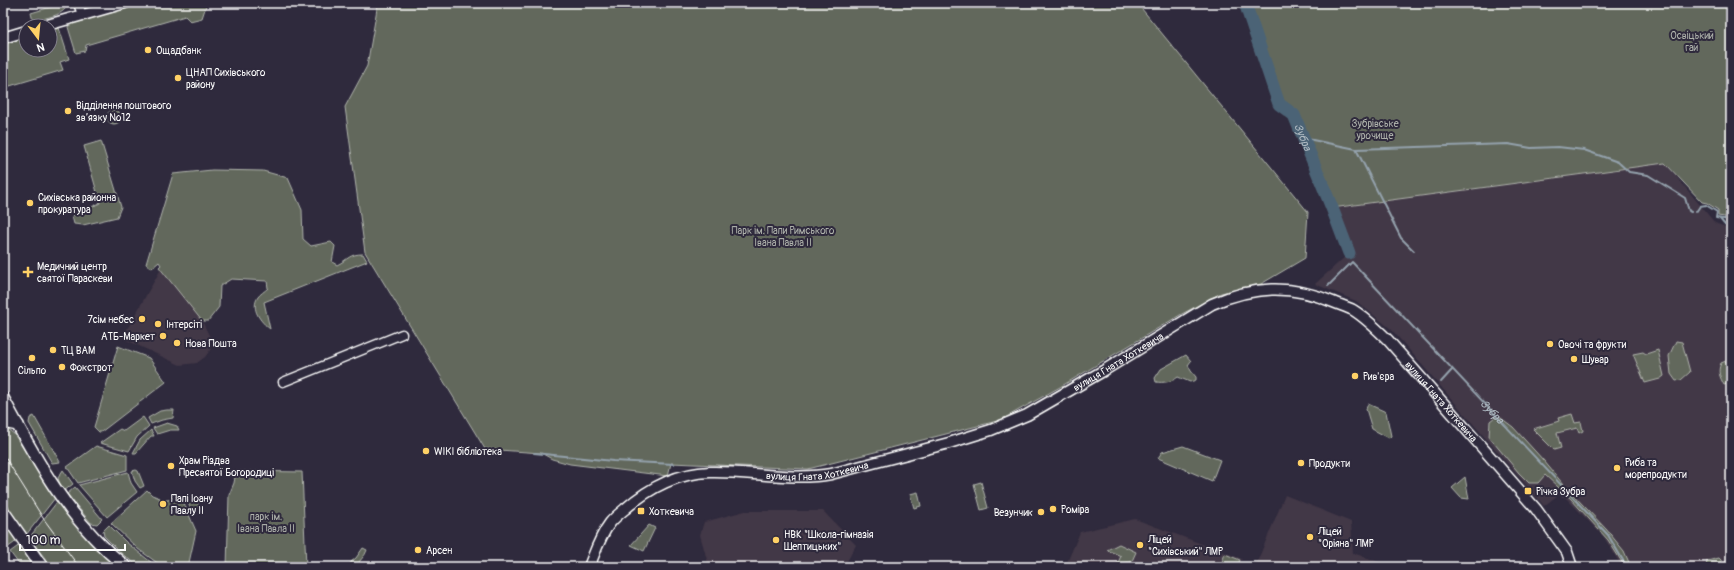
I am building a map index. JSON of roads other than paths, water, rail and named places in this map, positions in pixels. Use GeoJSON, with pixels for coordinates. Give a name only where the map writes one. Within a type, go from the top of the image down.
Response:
{"type":"FeatureCollection","features":[{"type":"Feature","properties":{"kind":"main road"},"geometry":{"type":"LineString","coordinates":[[3,398],[32,451],[60,496],[91,535],[126,567]]}},
{"type":"Feature","properties":{"kind":"main road"},"geometry":{"type":"LineString","coordinates":[[3,422],[18,425]]}},
{"type":"Feature","properties":{"kind":"main road"},"geometry":{"type":"LineString","coordinates":[[3,511],[40,566]]}},
{"type":"Feature","properties":{"kind":"street"},"geometry":{"type":"LineString","coordinates":[[78,3],[82,15]]}},
{"type":"Feature","properties":{"kind":"street"},"geometry":{"type":"LineString","coordinates":[[58,22],[125,3]]}},
{"type":"Feature","properties":{"kind":"street"},"geometry":{"type":"LineString","coordinates":[[3,38],[18,33]]}},
{"type":"Feature","properties":{"kind":"street","name":"вулиця Гната Хоткевича"},"geometry":{"type":"LineString","coordinates":[[589,567],[600,540],[611,522],[637,498],[657,485],[678,476],[711,472],[813,477],[831,474],[949,443],[991,430],[1027,415],[1097,375],[1212,304],[1227,297],[1244,293],[1282,288],[1318,295],[1352,310],[1370,323],[1388,340],[1536,508],[1552,528],[1567,552],[1572,567]]}},
{"type":"Feature","properties":{"kind":"street"},"geometry":{"type":"LineString","coordinates":[[283,382],[402,334]]}},
{"type":"Feature","properties":{"kind":"waterway","name":"Зубра"},"geometry":{"type":"LineString","coordinates":[[1245,3],[1279,104],[1294,115],[1349,253]]}},
{"type":"Feature","properties":{"kind":"waterway"},"geometry":{"type":"LineString","coordinates":[[1303,138],[1356,149],[1508,144],[1531,148],[1558,147],[1584,150],[1618,162],[1629,172],[1648,175],[1685,198],[1689,211],[1691,212]]}},
{"type":"Feature","properties":{"kind":"waterway"},"geometry":{"type":"LineString","coordinates":[[1356,149],[1401,238],[1414,251]]}},
{"type":"Feature","properties":{"kind":"waterway"},"geometry":{"type":"LineString","coordinates":[[1696,212],[1700,206],[1706,205],[1717,212],[1716,218],[1731,220]]}},
{"type":"Feature","properties":{"kind":"waterway"},"geometry":{"type":"LineString","coordinates":[[1720,219],[1725,225]]}},
{"type":"Feature","properties":{"kind":"waterway","name":"Зубра"},"geometry":{"type":"LineString","coordinates":[[1328,286],[1352,262],[1608,535],[1627,567]]}},
{"type":"Feature","properties":{"kind":"waterway"},"geometry":{"type":"LineString","coordinates":[[1441,382],[1452,370]]}},
{"type":"Feature","properties":{"kind":"waterway"},"geometry":{"type":"LineString","coordinates":[[534,453],[613,461],[674,464]]}},
{"type":"Feature","properties":{"kind":"tram line"},"geometry":{"type":"LineString","coordinates":[[3,454],[43,518],[79,567]]}},
{"type":"Feature","properties":{"kind":"place","name":"Ощадбанк"},"geometry":{"type":"Point","coordinates":[148,50]}},
{"type":"Feature","properties":{"kind":"place","name":"ЦНАП Сихівського району"},"geometry":{"type":"Point","coordinates":[178,78]}},
{"type":"Feature","properties":{"kind":"place","name":"Відділення поштового зв’язку №12"},"geometry":{"type":"Point","coordinates":[68,111]}},
{"type":"Feature","properties":{"kind":"place","name":"Сихівська районна прокуратура"},"geometry":{"type":"Point","coordinates":[30,203]}},
{"type":"Feature","properties":{"kind":"place","name":"Медичний центр святої Параскеви"},"geometry":{"type":"Point","coordinates":[28,272]}},
{"type":"Feature","properties":{"kind":"place","name":"7сім небес"},"geometry":{"type":"Point","coordinates":[142,319]}},
{"type":"Feature","properties":{"kind":"place","name":"Інтерсіті"},"geometry":{"type":"Point","coordinates":[158,324]}},
{"type":"Feature","properties":{"kind":"place","name":"АТБ-Маркет"},"geometry":{"type":"Point","coordinates":[163,336]}},
{"type":"Feature","properties":{"kind":"place","name":"Нова Пошта"},"geometry":{"type":"Point","coordinates":[177,343]}},
{"type":"Feature","properties":{"kind":"place","name":"Овочі та фрукти"},"geometry":{"type":"Point","coordinates":[1550,344]}},
{"type":"Feature","properties":{"kind":"place","name":"ТЦ ВАМ"},"geometry":{"type":"Point","coordinates":[53,350]}},
{"type":"Feature","properties":{"kind":"place","name":"Сільпо"},"geometry":{"type":"Point","coordinates":[32,358]}},
{"type":"Feature","properties":{"kind":"place","name":"Шувар"},"geometry":{"type":"Point","coordinates":[1574,359]}},
{"type":"Feature","properties":{"kind":"place","name":"Фокстрот"},"geometry":{"type":"Point","coordinates":[62,367]}},
{"type":"Feature","properties":{"kind":"place","name":"Рив'єра"},"geometry":{"type":"Point","coordinates":[1355,376]}},
{"type":"Feature","properties":{"kind":"place","name":"WIKI бібліотека"},"geometry":{"type":"Point","coordinates":[426,451]}},
{"type":"Feature","properties":{"kind":"place","name":"Продукти"},"geometry":{"type":"Point","coordinates":[1301,463]}},
{"type":"Feature","properties":{"kind":"place","name":"Храм Різдва Пресвятої Богородиці"},"geometry":{"type":"Point","coordinates":[171,466]}},
{"type":"Feature","properties":{"kind":"place","name":"Риба та морепродукти"},"geometry":{"type":"Point","coordinates":[1617,468]}},
{"type":"Feature","properties":{"kind":"place","name":"Річка Зубра"},"geometry":{"type":"Point","coordinates":[1528,491]}},
{"type":"Feature","properties":{"kind":"place","name":"Папі Іоану Павлу II"},"geometry":{"type":"Point","coordinates":[163,504]}},
{"type":"Feature","properties":{"kind":"place","name":"Роміра"},"geometry":{"type":"Point","coordinates":[1053,509]}},
{"type":"Feature","properties":{"kind":"place","name":"Хоткевича"},"geometry":{"type":"Point","coordinates":[641,511]}},
{"type":"Feature","properties":{"kind":"place","name":"Везунчик"},"geometry":{"type":"Point","coordinates":[1041,512]}},
{"type":"Feature","properties":{"kind":"place","name":"Ліцей \"Оріяна\" ЛМР"},"geometry":{"type":"Point","coordinates":[1310,537]}},
{"type":"Feature","properties":{"kind":"place","name":"НВК \"Школа-гімназія Шептицьких\""},"geometry":{"type":"Point","coordinates":[776,540]}},
{"type":"Feature","properties":{"kind":"place","name":"Ліцей \"Сихівський\" ЛМР"},"geometry":{"type":"Point","coordinates":[1140,545]}},
{"type":"Feature","properties":{"kind":"place","name":"Арсен"},"geometry":{"type":"Point","coordinates":[418,550]}},
{"type":"Feature","properties":{"kind":"park label","name":"Освіцький гай"},"geometry":{"type":"Point","coordinates":[1692,40]}},
{"type":"Feature","properties":{"kind":"park label","name":"Зубрівське урочище"},"geometry":{"type":"Point","coordinates":[1375,128]}},
{"type":"Feature","properties":{"kind":"park label","name":"Парк ім. Папи Римського Івана Павла ІІ"},"geometry":{"type":"Point","coordinates":[783,236]}},
{"type":"Feature","properties":{"kind":"park label","name":"парк ім. Івана Павла II"},"geometry":{"type":"Point","coordinates":[266,522]}}]}
